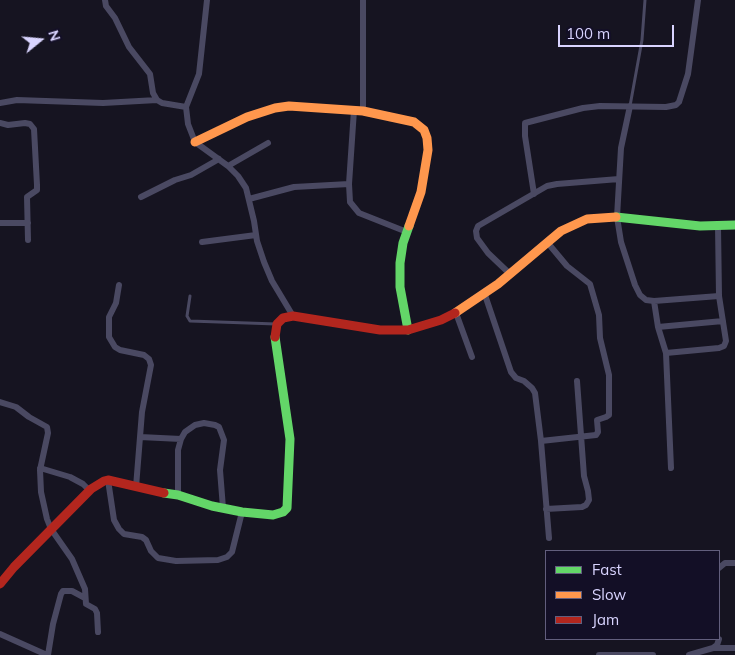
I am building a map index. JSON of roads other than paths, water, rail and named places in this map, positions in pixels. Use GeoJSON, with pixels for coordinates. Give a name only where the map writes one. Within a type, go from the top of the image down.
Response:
{"type":"FeatureCollection","features":[{"type":"Feature","properties":{"kind":"street"},"geometry":{"type":"LineString","coordinates":[[105,0],[106,6],[115,18],[129,47],[150,74],[153,93],[157,100],[162,103],[186,107]]}},
{"type":"Feature","properties":{"kind":"street"},"geometry":{"type":"LineString","coordinates":[[207,0],[199,74],[186,107],[188,124],[196,142],[228,166],[246,188],[264,262],[272,282],[293,316]]}},
{"type":"Feature","properties":{"kind":"street"},"geometry":{"type":"LineString","coordinates":[[363,0],[359,111],[349,184],[350,202],[359,213],[407,232]]}},
{"type":"Feature","properties":{"kind":"street"},"geometry":{"type":"LineString","coordinates":[[534,194],[525,136],[525,123],[583,108],[600,106],[672,107],[679,102],[688,74],[698,0]]}},
{"type":"Feature","properties":{"kind":"street"},"geometry":{"type":"LineString","coordinates":[[0,103],[17,100],[103,103],[157,100]]}},
{"type":"Feature","properties":{"kind":"street"},"geometry":{"type":"LineString","coordinates":[[196,142],[247,117],[275,108],[289,106],[359,111],[406,119],[414,122],[424,130],[428,150],[421,192],[407,232],[400,263],[400,287],[408,330]]}},
{"type":"Feature","properties":{"kind":"street"},"geometry":{"type":"LineString","coordinates":[[630,106],[621,148],[617,216],[621,242],[634,285],[640,295],[646,300],[719,296]]}},
{"type":"Feature","properties":{"kind":"street"},"geometry":{"type":"LineString","coordinates":[[0,123],[8,125],[30,124],[34,128],[37,190],[27,197],[28,240]]}},
{"type":"Feature","properties":{"kind":"street"},"geometry":{"type":"LineString","coordinates":[[228,166],[268,143]]}},
{"type":"Feature","properties":{"kind":"street"},"geometry":{"type":"LineString","coordinates":[[141,196],[191,174],[219,159]]}},
{"type":"Feature","properties":{"kind":"street"},"geometry":{"type":"LineString","coordinates":[[510,274],[488,253],[477,238],[476,231],[483,222],[541,189],[557,184],[619,179]]}},
{"type":"Feature","properties":{"kind":"street"},"geometry":{"type":"LineString","coordinates":[[249,199],[294,186],[349,184]]}},
{"type":"Feature","properties":{"kind":"street"},"geometry":{"type":"LineString","coordinates":[[0,584],[51,529],[90,491],[108,480],[178,495],[242,512],[263,515],[278,514],[286,508],[290,439],[276,345],[277,324],[283,318],[293,316],[380,330],[408,330],[423,327],[456,313],[485,295],[561,231],[587,219],[617,216],[700,226],[735,225]]}},
{"type":"Feature","properties":{"kind":"street"},"geometry":{"type":"LineString","coordinates":[[0,223],[28,222]]}},
{"type":"Feature","properties":{"kind":"street"},"geometry":{"type":"LineString","coordinates":[[666,353],[724,346],[726,341],[719,296],[718,226]]}},
{"type":"Feature","properties":{"kind":"street"},"geometry":{"type":"LineString","coordinates":[[202,242],[256,235]]}},
{"type":"Feature","properties":{"kind":"street"},"geometry":{"type":"LineString","coordinates":[[541,440],[598,434],[597,420],[609,414],[608,375],[600,338],[599,314],[590,284],[567,266],[547,242]]}},
{"type":"Feature","properties":{"kind":"street"},"geometry":{"type":"LineString","coordinates":[[119,285],[116,304],[109,317],[109,337],[115,347],[120,350],[144,355],[149,359],[151,366],[142,412],[136,487]]}},
{"type":"Feature","properties":{"kind":"street"},"geometry":{"type":"LineString","coordinates":[[485,295],[511,372],[516,378],[524,381],[532,388],[534,393],[541,440],[549,538]]}},
{"type":"Feature","properties":{"kind":"street"},"geometry":{"type":"LineString","coordinates":[[654,301],[658,327],[666,353],[671,468]]}},
{"type":"Feature","properties":{"kind":"street"},"geometry":{"type":"LineString","coordinates":[[456,313],[472,357]]}},
{"type":"Feature","properties":{"kind":"street"},"geometry":{"type":"LineString","coordinates":[[658,327],[723,321]]}},
{"type":"Feature","properties":{"kind":"street"},"geometry":{"type":"LineString","coordinates":[[546,509],[582,508],[589,500],[584,476],[577,381]]}},
{"type":"Feature","properties":{"kind":"street"},"geometry":{"type":"LineString","coordinates":[[0,402],[16,408],[47,427],[48,433],[40,468],[41,492],[51,529],[72,559],[85,589],[86,604],[95,609],[97,613],[98,632]]}},
{"type":"Feature","properties":{"kind":"street"},"geometry":{"type":"LineString","coordinates":[[178,495],[178,450],[181,439],[190,428],[204,423],[215,424],[222,433],[225,446],[220,470],[223,508]]}},
{"type":"Feature","properties":{"kind":"street"},"geometry":{"type":"LineString","coordinates":[[140,437],[181,439]]}},
{"type":"Feature","properties":{"kind":"street"},"geometry":{"type":"LineString","coordinates":[[40,468],[70,477],[83,484],[90,491]]}},
{"type":"Feature","properties":{"kind":"street"},"geometry":{"type":"LineString","coordinates":[[108,480],[114,520],[119,530],[124,534],[146,540],[151,551],[158,558],[176,561],[218,560],[227,557],[232,552],[242,512]]}},
{"type":"Feature","properties":{"kind":"street"},"geometry":{"type":"LineString","coordinates":[[720,567],[725,563],[735,563]]}},
{"type":"Feature","properties":{"kind":"street"},"geometry":{"type":"LineString","coordinates":[[0,634],[48,655],[53,624],[63,591],[72,591],[86,598]]}},
{"type":"Feature","properties":{"kind":"street"},"geometry":{"type":"LineString","coordinates":[[713,648],[717,645],[719,640]]}},
{"type":"Feature","properties":{"kind":"street"},"geometry":{"type":"LineString","coordinates":[[689,655],[713,648],[735,648]]}},
{"type":"Feature","properties":{"kind":"street"},"geometry":{"type":"LineString","coordinates":[[599,655],[653,655]]}},
{"type":"Feature","properties":{"kind":"lane"},"geometry":{"type":"LineString","coordinates":[[630,106],[642,40],[645,0]]}},
{"type":"Feature","properties":{"kind":"lane"},"geometry":{"type":"LineString","coordinates":[[190,296],[187,316],[190,320],[277,324]]}}]}
